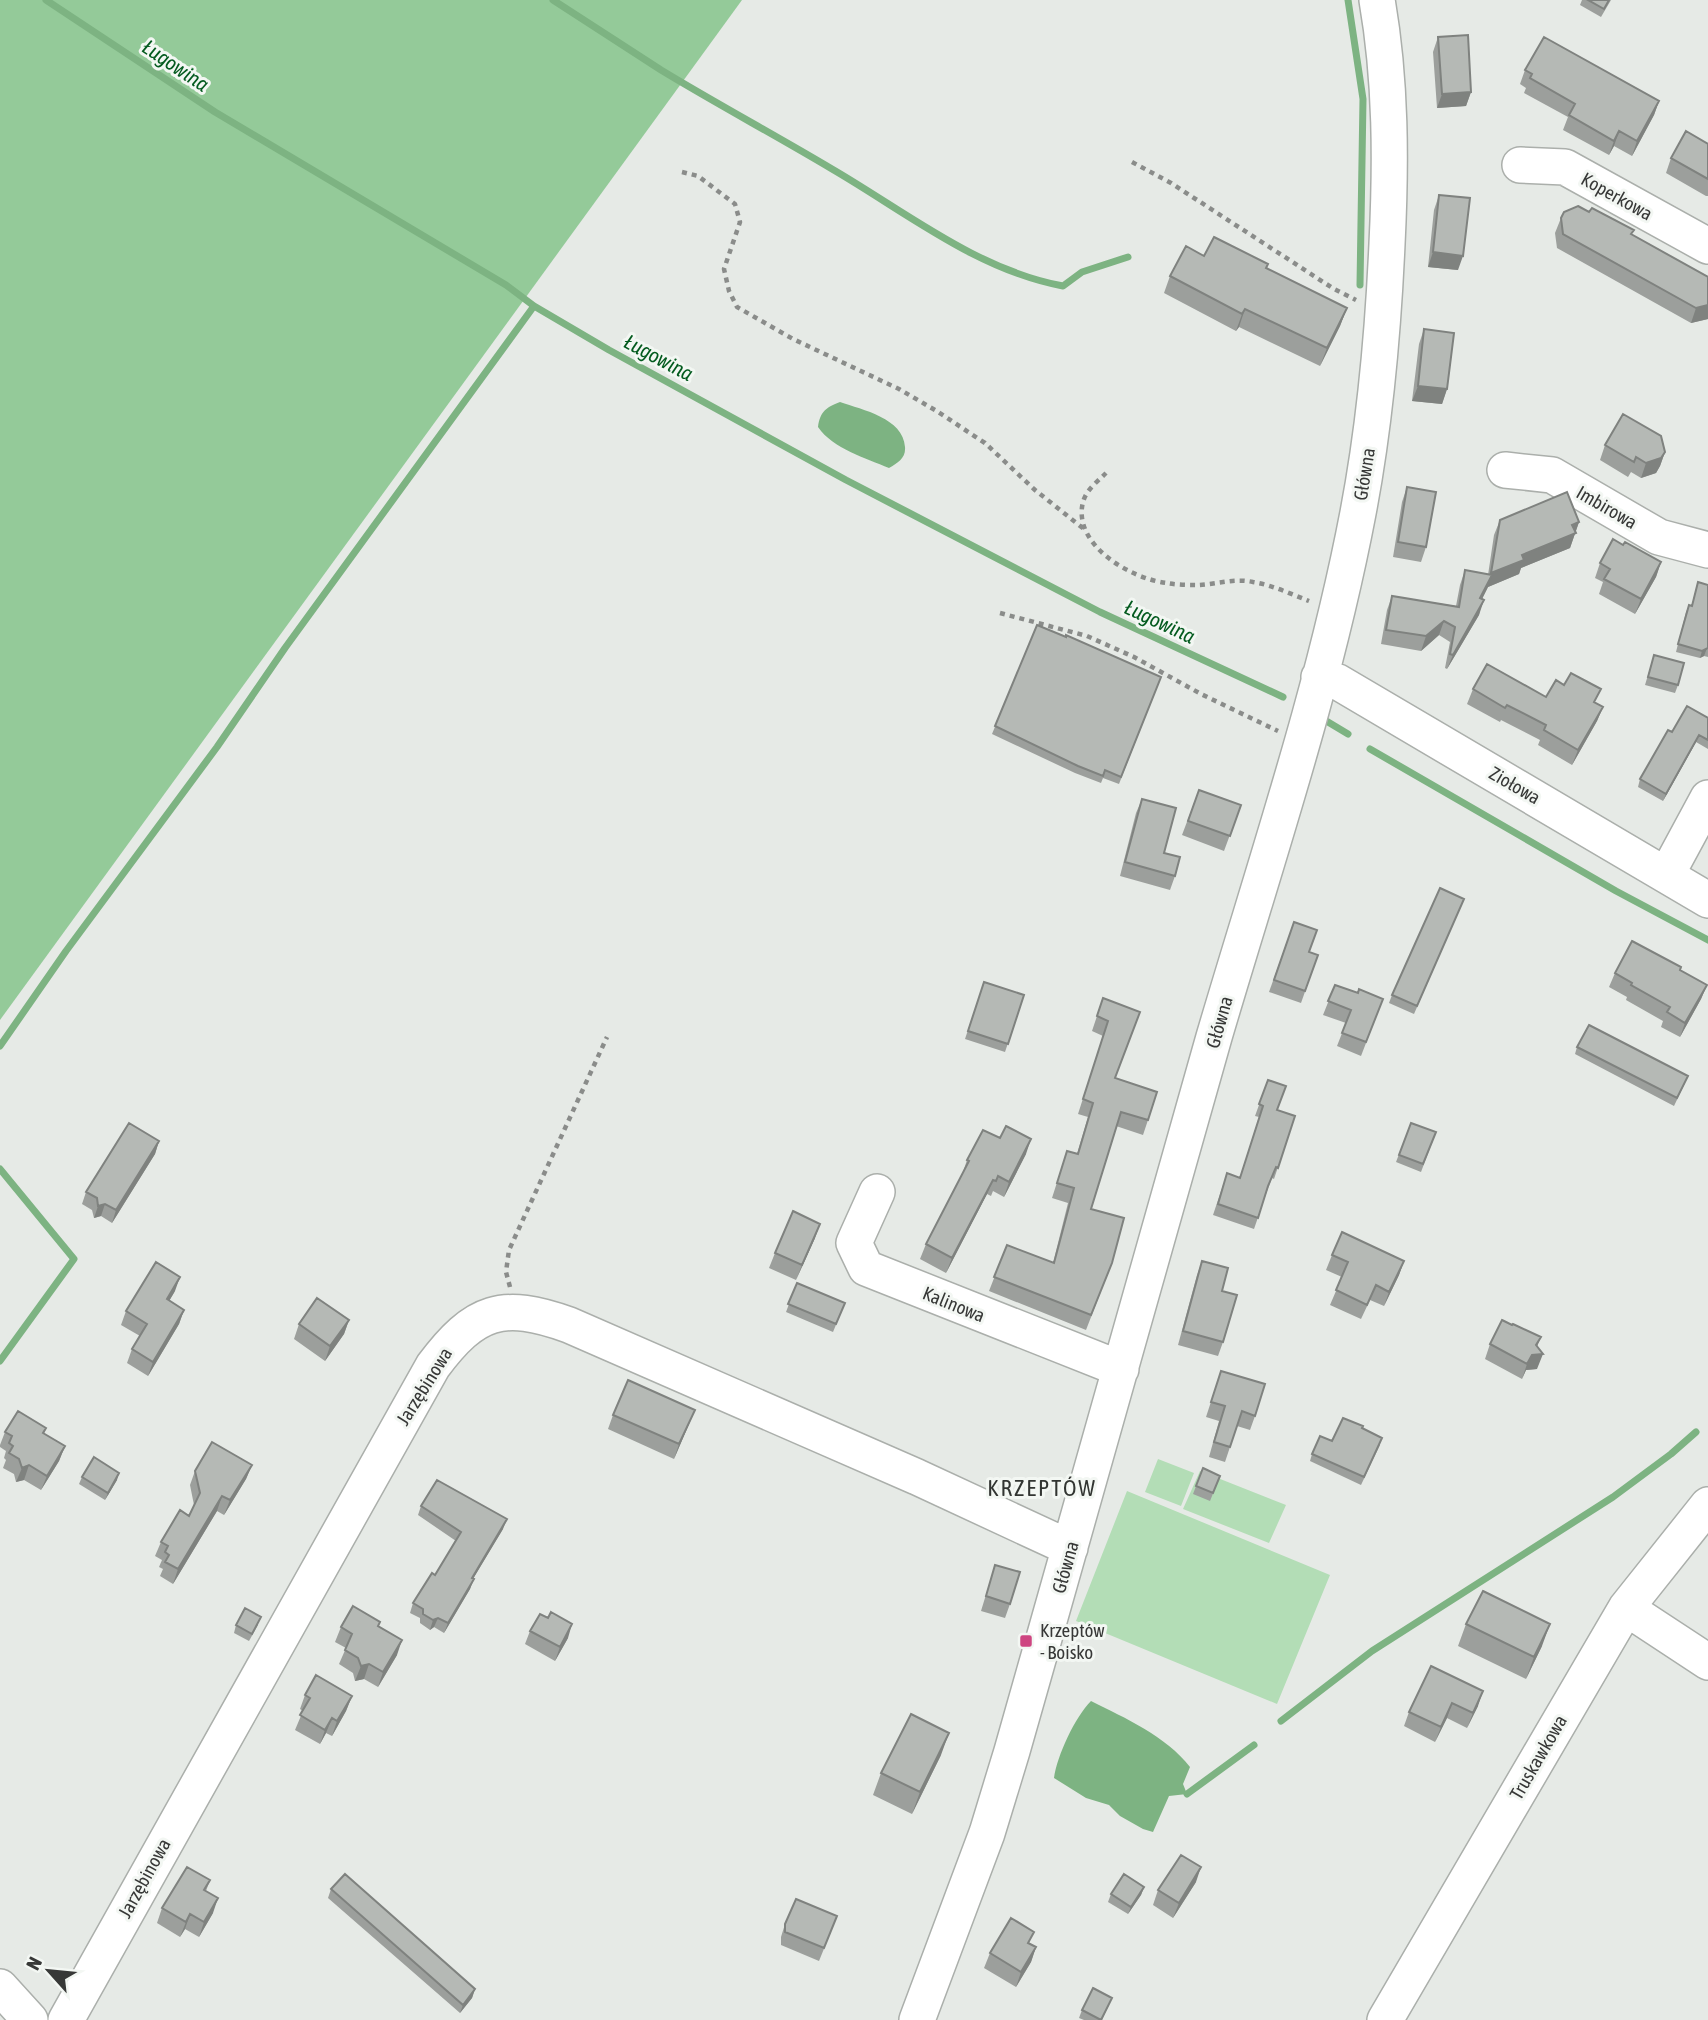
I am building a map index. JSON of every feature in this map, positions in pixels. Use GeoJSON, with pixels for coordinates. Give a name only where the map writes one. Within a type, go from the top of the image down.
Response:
{"type":"FeatureCollection","features":[{"type":"Feature","properties":{"kind":"street","name":"Główna"},"geometry":{"type":"LineString","coordinates":[[917,2020],[987,1833],[1301,742],[1336,611],[1366,463],[1375,401],[1383,307],[1390,142],[1387,79],[1377,0]]}},
{"type":"Feature","properties":{"kind":"street","name":"Koperkowa"},"geometry":{"type":"LineString","coordinates":[[1520,165],[1565,167],[1708,246]]}},
{"type":"Feature","properties":{"kind":"street","name":"Imbirowa"},"geometry":{"type":"LineString","coordinates":[[1505,470],[1552,475],[1659,537],[1708,550]]}},
{"type":"Feature","properties":{"kind":"street","name":"Ziołowa"},"geometry":{"type":"LineString","coordinates":[[1319,677],[1338,682],[1708,900]]}},
{"type":"Feature","properties":{"kind":"street"},"geometry":{"type":"LineString","coordinates":[[1667,874],[1708,797]]}},
{"type":"Feature","properties":{"kind":"street","name":"Kalinowa"},"geometry":{"type":"LineString","coordinates":[[877,1192],[854,1243],[866,1268],[1121,1369]]}},
{"type":"Feature","properties":{"kind":"street","name":"Jarzębinowa"},"geometry":{"type":"LineString","coordinates":[[66,2020],[433,1366],[465,1328],[487,1316],[508,1312],[546,1317],[917,1477],[1070,1548]]}},
{"type":"Feature","properties":{"kind":"street","name":"Truskawkowa"},"geometry":{"type":"LineString","coordinates":[[1385,2020],[1626,1608],[1708,1505]]}},
{"type":"Feature","properties":{"kind":"street"},"geometry":{"type":"LineString","coordinates":[[1626,1608],[1708,1662]]}},
{"type":"Feature","properties":{"kind":"street"},"geometry":{"type":"LineString","coordinates":[[0,1987],[30,2020]]}},
{"type":"Feature","properties":{"kind":"path"},"geometry":{"type":"LineString","coordinates":[[1132,162],[1171,183],[1334,289],[1360,302],[1383,307]]}},
{"type":"Feature","properties":{"kind":"path"},"geometry":{"type":"LineString","coordinates":[[682,172],[698,176],[735,204],[740,222],[724,269],[737,307],[784,334],[899,389],[985,443],[1035,491],[1084,529],[1091,541],[1109,557],[1150,580],[1199,585],[1251,581],[1336,611]]}},
{"type":"Feature","properties":{"kind":"path"},"geometry":{"type":"LineString","coordinates":[[1084,529],[1083,500],[1106,473]]}},
{"type":"Feature","properties":{"kind":"path"},"geometry":{"type":"LineString","coordinates":[[1000,613],[1087,636],[1301,742]]}},
{"type":"Feature","properties":{"kind":"path"},"geometry":{"type":"LineString","coordinates":[[521,1313],[506,1272],[509,1250],[607,1037]]}},
{"type":"Feature","properties":{"kind":"shaded area"},"geometry":{"type":"Polygon","coordinates":[[[0,0],[742,0],[0,1020],[0,0]]]}},
{"type":"Feature","properties":{"kind":"shaded area"},"geometry":{"type":"Polygon","coordinates":[[[840,402],[890,422],[903,437],[905,447],[901,460],[889,468],[850,452],[824,435],[818,427],[820,417],[827,408],[840,402]]]}},
{"type":"Feature","properties":{"kind":"shaded area"},"geometry":{"type":"Polygon","coordinates":[[[1158,1459],[1194,1473],[1181,1506],[1145,1492],[1158,1459]]]}},
{"type":"Feature","properties":{"kind":"shaded area"},"geometry":{"type":"Polygon","coordinates":[[[1200,1471],[1286,1505],[1269,1543],[1183,1509],[1200,1471]]]}},
{"type":"Feature","properties":{"kind":"shaded area"},"geometry":{"type":"Polygon","coordinates":[[[1127,1491],[1330,1575],[1277,1704],[1076,1621],[1127,1491]]]}},
{"type":"Feature","properties":{"kind":"shaded area"},"geometry":{"type":"Polygon","coordinates":[[[1091,1701],[1157,1737],[1190,1767],[1183,1784],[1187,1794],[1169,1796],[1153,1832],[1120,1816],[1109,1805],[1086,1798],[1054,1778],[1068,1737],[1091,1701]]]}},
{"type":"Feature","properties":{"kind":"building"},"geometry":{"type":"Polygon","coordinates":[[[1588,0],[1609,0],[1604,9],[1588,0]]]}},
{"type":"Feature","properties":{"kind":"building"},"geometry":{"type":"Polygon","coordinates":[[[1468,35],[1471,92],[1442,94],[1438,37],[1468,35]]]}},
{"type":"Feature","properties":{"kind":"building"},"geometry":{"type":"Polygon","coordinates":[[[1544,37],[1659,101],[1637,141],[1619,131],[1614,141],[1569,115],[1575,104],[1530,78],[1532,74],[1525,70],[1544,37]]]}},
{"type":"Feature","properties":{"kind":"building"},"geometry":{"type":"Polygon","coordinates":[[[1686,131],[1708,144],[1708,179],[1671,158],[1686,131]]]}},
{"type":"Feature","properties":{"kind":"building"},"geometry":{"type":"Polygon","coordinates":[[[1439,195],[1470,198],[1463,256],[1433,252],[1439,195]]]}},
{"type":"Feature","properties":{"kind":"building"},"geometry":{"type":"Polygon","coordinates":[[[1578,206],[1589,212],[1592,208],[1634,230],[1631,234],[1708,277],[1708,305],[1696,308],[1563,234],[1561,218],[1564,212],[1578,206]]]}},
{"type":"Feature","properties":{"kind":"building"},"geometry":{"type":"Polygon","coordinates":[[[1214,237],[1268,264],[1266,268],[1347,308],[1327,348],[1245,309],[1242,314],[1170,276],[1186,246],[1204,256],[1214,237]]]}},
{"type":"Feature","properties":{"kind":"building"},"geometry":{"type":"Polygon","coordinates":[[[1424,329],[1454,333],[1447,389],[1418,386],[1424,329]]]}},
{"type":"Feature","properties":{"kind":"building"},"geometry":{"type":"Polygon","coordinates":[[[1623,414],[1661,436],[1665,452],[1661,458],[1646,463],[1636,457],[1634,462],[1605,445],[1623,414]]]}},
{"type":"Feature","properties":{"kind":"building"},"geometry":{"type":"Polygon","coordinates":[[[1407,487],[1436,492],[1426,547],[1398,542],[1407,487]]]}},
{"type":"Feature","properties":{"kind":"building"},"geometry":{"type":"Polygon","coordinates":[[[1567,492],[1579,522],[1572,525],[1576,533],[1522,555],[1524,560],[1491,573],[1500,520],[1567,492]]]}},
{"type":"Feature","properties":{"kind":"building"},"geometry":{"type":"Polygon","coordinates":[[[1613,539],[1623,545],[1625,542],[1661,562],[1641,599],[1604,579],[1610,569],[1600,563],[1613,539]]]}},
{"type":"Feature","properties":{"kind":"building"},"geometry":{"type":"Polygon","coordinates":[[[1465,570],[1492,575],[1480,598],[1484,600],[1453,655],[1450,654],[1455,627],[1444,621],[1426,636],[1386,630],[1392,596],[1459,607],[1465,570]]]}},
{"type":"Feature","properties":{"kind":"building"},"geometry":{"type":"Polygon","coordinates":[[[1698,582],[1708,585],[1708,648],[1702,651],[1678,644],[1698,582]]]}},
{"type":"Feature","properties":{"kind":"building"},"geometry":{"type":"Polygon","coordinates":[[[1037,625],[1161,677],[1121,777],[1105,770],[1103,776],[1078,766],[995,726],[1037,625]]]}},
{"type":"Feature","properties":{"kind":"building"},"geometry":{"type":"Polygon","coordinates":[[[1654,655],[1684,663],[1678,685],[1648,677],[1654,655]]]}},
{"type":"Feature","properties":{"kind":"building"},"geometry":{"type":"Polygon","coordinates":[[[1487,664],[1546,697],[1556,680],[1564,685],[1571,673],[1601,689],[1594,702],[1603,707],[1578,750],[1544,730],[1546,725],[1507,705],[1505,708],[1473,689],[1487,664]]]}},
{"type":"Feature","properties":{"kind":"building"},"geometry":{"type":"Polygon","coordinates":[[[1687,706],[1708,718],[1708,740],[1699,735],[1666,794],[1640,779],[1668,730],[1672,732],[1687,706]]]}},
{"type":"Feature","properties":{"kind":"building"},"geometry":{"type":"Polygon","coordinates":[[[1199,790],[1241,805],[1230,836],[1188,821],[1199,790]]]}},
{"type":"Feature","properties":{"kind":"building"},"geometry":{"type":"Polygon","coordinates":[[[1142,799],[1176,808],[1164,853],[1180,857],[1175,876],[1125,862],[1142,799]]]}},
{"type":"Feature","properties":{"kind":"building"},"geometry":{"type":"Polygon","coordinates":[[[1440,888],[1464,899],[1417,1006],[1392,995],[1440,888]]]}},
{"type":"Feature","properties":{"kind":"building"},"geometry":{"type":"Polygon","coordinates":[[[1294,922],[1317,930],[1309,952],[1318,955],[1305,991],[1274,980],[1294,922]]]}},
{"type":"Feature","properties":{"kind":"building"},"geometry":{"type":"Polygon","coordinates":[[[1632,941],[1681,967],[1680,970],[1707,985],[1685,1023],[1667,1012],[1670,1007],[1615,973],[1632,941]]]}},
{"type":"Feature","properties":{"kind":"building"},"geometry":{"type":"Polygon","coordinates":[[[984,982],[1024,995],[1008,1044],[968,1031],[984,982]]]}},
{"type":"Feature","properties":{"kind":"building"},"geometry":{"type":"Polygon","coordinates":[[[1335,985],[1358,993],[1359,989],[1383,999],[1366,1042],[1342,1033],[1351,1010],[1328,1001],[1335,985]]]}},
{"type":"Feature","properties":{"kind":"building"},"geometry":{"type":"Polygon","coordinates":[[[1103,998],[1140,1012],[1115,1078],[1157,1092],[1148,1120],[1121,1112],[1091,1209],[1124,1218],[1112,1263],[1091,1315],[994,1277],[1007,1245],[1054,1263],[1074,1188],[1057,1183],[1067,1151],[1078,1154],[1093,1103],[1083,1099],[1108,1021],[1097,1016],[1103,998]]]}},
{"type":"Feature","properties":{"kind":"building"},"geometry":{"type":"Polygon","coordinates":[[[1589,1025],[1688,1076],[1677,1098],[1577,1047],[1589,1025]]]}},
{"type":"Feature","properties":{"kind":"building"},"geometry":{"type":"Polygon","coordinates":[[[1268,1080],[1286,1086],[1277,1110],[1295,1116],[1258,1218],[1218,1204],[1227,1173],[1240,1178],[1263,1106],[1259,1104],[1268,1080]]]}},
{"type":"Feature","properties":{"kind":"building"},"geometry":{"type":"Polygon","coordinates":[[[129,1123],[159,1141],[116,1210],[105,1204],[98,1206],[97,1198],[86,1192],[129,1123]]]}},
{"type":"Feature","properties":{"kind":"building"},"geometry":{"type":"Polygon","coordinates":[[[1411,1123],[1436,1132],[1423,1164],[1399,1155],[1411,1123]]]}},
{"type":"Feature","properties":{"kind":"building"},"geometry":{"type":"Polygon","coordinates":[[[1006,1126],[1031,1139],[1009,1182],[998,1176],[996,1181],[993,1180],[952,1258],[926,1244],[983,1130],[1000,1138],[1006,1126]]]}},
{"type":"Feature","properties":{"kind":"building"},"geometry":{"type":"Polygon","coordinates":[[[793,1211],[820,1224],[802,1265],[775,1253],[793,1211]]]}},
{"type":"Feature","properties":{"kind":"building"},"geometry":{"type":"Polygon","coordinates":[[[1342,1232],[1404,1261],[1389,1292],[1376,1285],[1367,1305],[1336,1290],[1348,1262],[1332,1255],[1342,1232]]]}},
{"type":"Feature","properties":{"kind":"building"},"geometry":{"type":"Polygon","coordinates":[[[1202,1261],[1228,1268],[1222,1291],[1237,1295],[1223,1342],[1183,1331],[1202,1261]]]}},
{"type":"Feature","properties":{"kind":"building"},"geometry":{"type":"Polygon","coordinates":[[[156,1262],[180,1277],[167,1299],[184,1310],[153,1362],[132,1349],[147,1324],[126,1311],[156,1262]]]}},
{"type":"Feature","properties":{"kind":"building"},"geometry":{"type":"Polygon","coordinates":[[[797,1283],[845,1303],[836,1324],[788,1304],[797,1283]]]}},
{"type":"Feature","properties":{"kind":"building"},"geometry":{"type":"Polygon","coordinates":[[[317,1298],[349,1320],[330,1346],[299,1324],[317,1298]]]}},
{"type":"Feature","properties":{"kind":"building"},"geometry":{"type":"Polygon","coordinates":[[[1502,1320],[1541,1337],[1536,1345],[1543,1354],[1532,1355],[1527,1364],[1490,1344],[1502,1320]]]}},
{"type":"Feature","properties":{"kind":"building"},"geometry":{"type":"Polygon","coordinates":[[[1221,1371],[1265,1384],[1255,1416],[1242,1411],[1230,1447],[1214,1442],[1225,1406],[1211,1402],[1221,1371]]]}},
{"type":"Feature","properties":{"kind":"building"},"geometry":{"type":"Polygon","coordinates":[[[628,1380],[695,1410],[679,1444],[613,1415],[628,1380]]]}},
{"type":"Feature","properties":{"kind":"building"},"geometry":{"type":"Polygon","coordinates":[[[18,1411],[46,1428],[43,1433],[65,1446],[47,1476],[29,1465],[22,1468],[19,1459],[9,1453],[13,1446],[9,1443],[12,1436],[5,1432],[18,1411]]]}},
{"type":"Feature","properties":{"kind":"building"},"geometry":{"type":"Polygon","coordinates":[[[1343,1418],[1382,1438],[1364,1477],[1312,1454],[1320,1436],[1332,1441],[1343,1418]]]}},
{"type":"Feature","properties":{"kind":"building"},"geometry":{"type":"Polygon","coordinates":[[[212,1442],[252,1465],[230,1500],[222,1496],[178,1569],[165,1562],[169,1555],[165,1552],[168,1546],[161,1542],[180,1510],[189,1516],[200,1493],[195,1471],[212,1442]]]}},
{"type":"Feature","properties":{"kind":"building"},"geometry":{"type":"Polygon","coordinates":[[[94,1457],[119,1473],[108,1493],[82,1477],[94,1457]]]}},
{"type":"Feature","properties":{"kind":"building"},"geometry":{"type":"Polygon","coordinates":[[[1203,1468],[1220,1476],[1213,1493],[1196,1486],[1203,1468]]]}},
{"type":"Feature","properties":{"kind":"building"},"geometry":{"type":"Polygon","coordinates":[[[437,1480],[507,1519],[448,1623],[438,1618],[433,1620],[413,1603],[432,1573],[435,1575],[461,1532],[421,1506],[437,1480]]]}},
{"type":"Feature","properties":{"kind":"building"},"geometry":{"type":"Polygon","coordinates":[[[995,1565],[1020,1572],[1010,1604],[986,1596],[995,1565]]]}},
{"type":"Feature","properties":{"kind":"building"},"geometry":{"type":"Polygon","coordinates":[[[1483,1591],[1550,1624],[1534,1657],[1466,1624],[1483,1591]]]}},
{"type":"Feature","properties":{"kind":"building"},"geometry":{"type":"Polygon","coordinates":[[[353,1606],[380,1622],[378,1626],[402,1640],[383,1672],[369,1664],[361,1666],[358,1658],[345,1650],[352,1634],[341,1627],[353,1606]]]}},
{"type":"Feature","properties":{"kind":"building"},"geometry":{"type":"Polygon","coordinates":[[[245,1608],[261,1617],[252,1634],[236,1625],[245,1608]]]}},
{"type":"Feature","properties":{"kind":"building"},"geometry":{"type":"Polygon","coordinates":[[[551,1612],[572,1624],[560,1647],[530,1631],[540,1614],[548,1618],[551,1612]]]}},
{"type":"Feature","properties":{"kind":"building"},"geometry":{"type":"Polygon","coordinates":[[[1431,1666],[1483,1691],[1473,1713],[1452,1703],[1441,1727],[1409,1712],[1431,1666]]]}},
{"type":"Feature","properties":{"kind":"building"},"geometry":{"type":"Polygon","coordinates":[[[316,1675],[352,1696],[337,1721],[332,1718],[325,1730],[300,1715],[310,1698],[305,1695],[316,1675]]]}},
{"type":"Feature","properties":{"kind":"building"},"geometry":{"type":"Polygon","coordinates":[[[911,1714],[949,1733],[920,1792],[881,1773],[911,1714]]]}},
{"type":"Feature","properties":{"kind":"building"},"geometry":{"type":"Polygon","coordinates":[[[1181,1855],[1201,1867],[1179,1903],[1158,1890],[1181,1855]]]}},
{"type":"Feature","properties":{"kind":"building"},"geometry":{"type":"Polygon","coordinates":[[[187,1867],[210,1880],[204,1890],[218,1898],[204,1922],[190,1914],[186,1922],[162,1908],[187,1867]]]}},
{"type":"Feature","properties":{"kind":"building"},"geometry":{"type":"Polygon","coordinates":[[[345,1874],[475,1989],[463,2005],[331,1889],[345,1874]]]}},
{"type":"Feature","properties":{"kind":"building"},"geometry":{"type":"Polygon","coordinates":[[[1124,1874],[1144,1887],[1131,1907],[1111,1894],[1124,1874]]]}},
{"type":"Feature","properties":{"kind":"building"},"geometry":{"type":"Polygon","coordinates":[[[796,1899],[837,1916],[824,1948],[785,1932],[785,1924],[796,1899]]]}},
{"type":"Feature","properties":{"kind":"building"},"geometry":{"type":"Polygon","coordinates":[[[1011,1918],[1034,1932],[1028,1943],[1036,1947],[1021,1972],[990,1953],[1011,1918]]]}},
{"type":"Feature","properties":{"kind":"building"},"geometry":{"type":"Polygon","coordinates":[[[1093,1988],[1112,1998],[1101,2020],[1082,2010],[1093,1988]]]}},
{"type":"Feature","properties":{"kind":"waterway","name":"Ługowina"},"geometry":{"type":"LineString","coordinates":[[46,0],[215,112],[506,285],[534,306],[609,350],[846,480],[1100,612],[1283,697]]}},
{"type":"Feature","properties":{"kind":"waterway"},"geometry":{"type":"LineString","coordinates":[[553,0],[682,83],[832,169],[943,238],[1001,267],[1063,286],[1082,272],[1128,257]]}},
{"type":"Feature","properties":{"kind":"waterway"},"geometry":{"type":"LineString","coordinates":[[1348,0],[1363,99],[1360,285]]}},
{"type":"Feature","properties":{"kind":"waterway"},"geometry":{"type":"LineString","coordinates":[[0,1046],[534,306]]}},
{"type":"Feature","properties":{"kind":"waterway","name":"Ługowina"},"geometry":{"type":"LineString","coordinates":[[1323,719],[1348,734]]}},
{"type":"Feature","properties":{"kind":"waterway","name":"Ługowina"},"geometry":{"type":"LineString","coordinates":[[1370,749],[1616,891],[1708,940]]}},
{"type":"Feature","properties":{"kind":"waterway"},"geometry":{"type":"LineString","coordinates":[[0,1169],[74,1259],[0,1361]]}},
{"type":"Feature","properties":{"kind":"waterway"},"geometry":{"type":"LineString","coordinates":[[1281,1721],[1372,1651],[1613,1497],[1696,1432]]}},
{"type":"Feature","properties":{"kind":"waterway"},"geometry":{"type":"LineString","coordinates":[[1187,1794],[1254,1745]]}},
{"type":"Feature","properties":{"kind":"place","name":"Krzeptów - Boisko"},"geometry":{"type":"Point","coordinates":[1026,1641]}},
{"type":"Feature","properties":{"kind":"district","name":"KRZEPTÓW"},"geometry":{"type":"Point","coordinates":[1042,1488]}}]}
